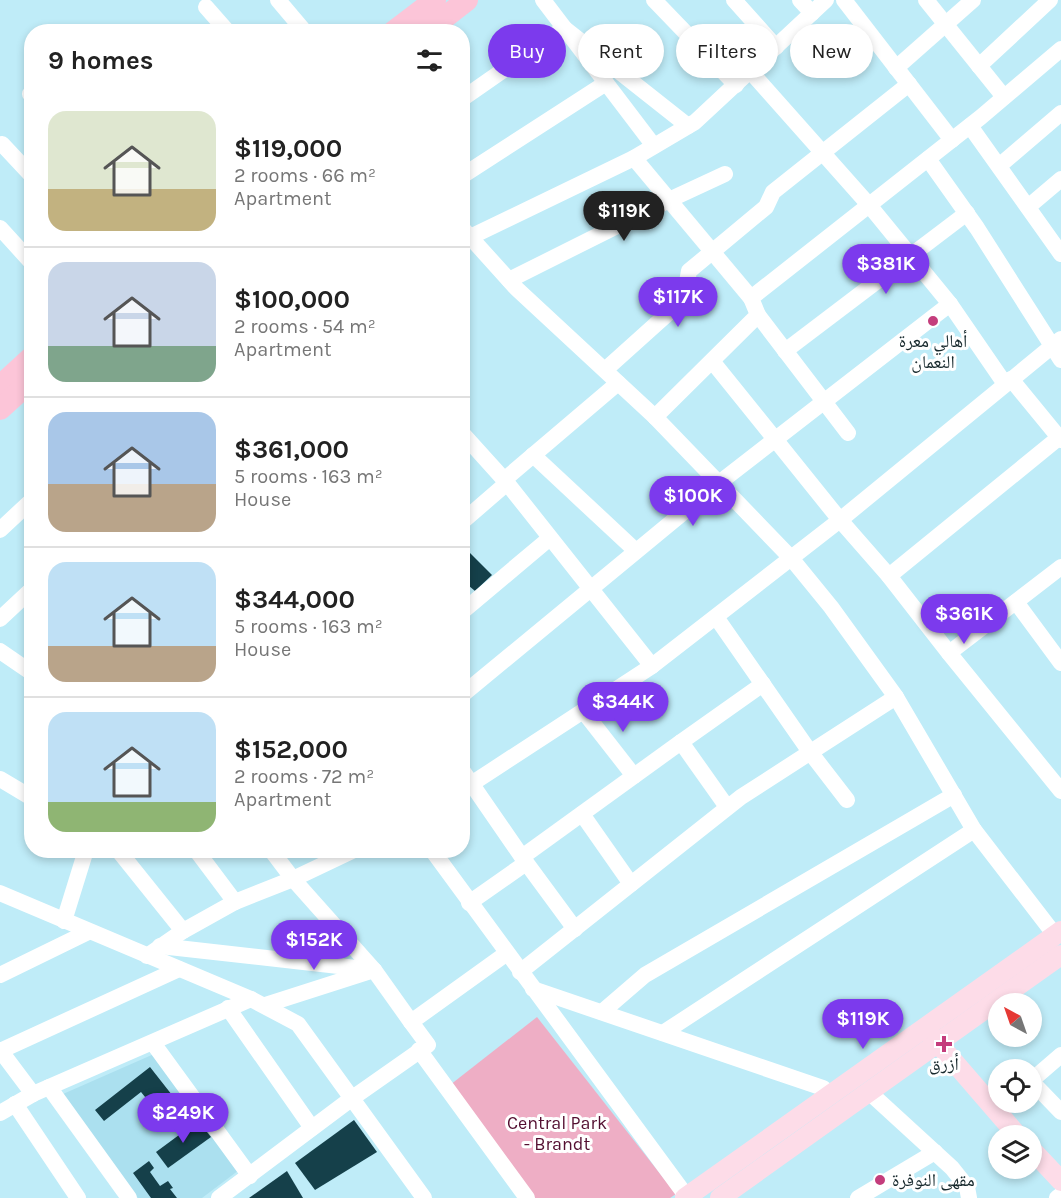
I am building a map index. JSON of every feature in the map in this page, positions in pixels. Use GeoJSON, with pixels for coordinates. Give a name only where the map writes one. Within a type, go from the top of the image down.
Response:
{"type":"FeatureCollection","features":[{"type":"Feature","properties":{"kind":"highway"},"geometry":{"type":"LineString","coordinates":[[404,24],[435,0]]}},
{"type":"Feature","properties":{"kind":"highway"},"geometry":{"type":"LineString","coordinates":[[436,24],[467,0]]}},
{"type":"Feature","properties":{"kind":"highway"},"geometry":{"type":"LineString","coordinates":[[0,386],[24,364]]}},
{"type":"Feature","properties":{"kind":"highway"},"geometry":{"type":"LineString","coordinates":[[0,409],[24,387]]}},
{"type":"Feature","properties":{"kind":"main road"},"geometry":{"type":"LineString","coordinates":[[720,1198],[869,1092],[931,1036],[1058,933]]}},
{"type":"Feature","properties":{"kind":"main road"},"geometry":{"type":"LineString","coordinates":[[686,1198],[831,1096],[1061,955]]}},
{"type":"Feature","properties":{"kind":"main road"},"geometry":{"type":"LineString","coordinates":[[931,1036],[988,1092]]}},
{"type":"Feature","properties":{"kind":"main road"},"geometry":{"type":"LineString","coordinates":[[1042,1161],[1061,1181]]}},
{"type":"Feature","properties":{"kind":"street"},"geometry":{"type":"LineString","coordinates":[[278,0],[296,24]]}},
{"type":"Feature","properties":{"kind":"street"},"geometry":{"type":"LineString","coordinates":[[543,0],[561,24]]}},
{"type":"Feature","properties":{"kind":"street"},"geometry":{"type":"LineString","coordinates":[[654,0],[736,84]]}},
{"type":"Feature","properties":{"kind":"street"},"geometry":{"type":"LineString","coordinates":[[734,0],[755,24]]}},
{"type":"Feature","properties":{"kind":"street"},"geometry":{"type":"LineString","coordinates":[[800,0],[812,13]]}},
{"type":"Feature","properties":{"kind":"street"},"geometry":{"type":"LineString","coordinates":[[778,45],[825,0]]}},
{"type":"Feature","properties":{"kind":"street"},"geometry":{"type":"LineString","coordinates":[[844,0],[952,140]]}},
{"type":"Feature","properties":{"kind":"street"},"geometry":{"type":"LineString","coordinates":[[926,0],[1004,97]]}},
{"type":"Feature","properties":{"kind":"street"},"geometry":{"type":"LineString","coordinates":[[896,68],[973,0]]}},
{"type":"Feature","properties":{"kind":"street"},"geometry":{"type":"LineString","coordinates":[[979,66],[1050,0]]}},
{"type":"Feature","properties":{"kind":"street"},"geometry":{"type":"LineString","coordinates":[[206,7],[221,24]]}},
{"type":"Feature","properties":{"kind":"street"},"geometry":{"type":"LineString","coordinates":[[566,30],[688,126]]}},
{"type":"Feature","properties":{"kind":"street"},"geometry":{"type":"LineString","coordinates":[[566,31],[654,146]]}},
{"type":"Feature","properties":{"kind":"street"},"geometry":{"type":"LineString","coordinates":[[751,298],[970,126],[1061,49]]}},
{"type":"Feature","properties":{"kind":"street"},"geometry":{"type":"LineString","coordinates":[[470,93],[492,78]]}},
{"type":"Feature","properties":{"kind":"street"},"geometry":{"type":"LineString","coordinates":[[470,232],[634,158],[688,126],[743,78]]}},
{"type":"Feature","properties":{"kind":"street"},"geometry":{"type":"LineString","coordinates":[[755,78],[869,205],[950,304],[1008,381],[1060,437],[889,576]]}},
{"type":"Feature","properties":{"kind":"street"},"geometry":{"type":"LineString","coordinates":[[470,171],[606,83]]}},
{"type":"Feature","properties":{"kind":"street"},"geometry":{"type":"LineString","coordinates":[[605,370],[684,300],[689,271],[766,207],[773,192],[909,84]]}},
{"type":"Feature","properties":{"kind":"street"},"geometry":{"type":"LineString","coordinates":[[999,166],[1061,113]]}},
{"type":"Feature","properties":{"kind":"street"},"geometry":{"type":"LineString","coordinates":[[970,126],[1061,254]]}},
{"type":"Feature","properties":{"kind":"street"},"geometry":{"type":"LineString","coordinates":[[2,144],[24,167]]}},
{"type":"Feature","properties":{"kind":"street"},"geometry":{"type":"LineString","coordinates":[[634,158],[751,298],[758,315],[848,433]]}},
{"type":"Feature","properties":{"kind":"street"},"geometry":{"type":"LineString","coordinates":[[470,785],[652,666],[840,520],[1008,381],[1058,348],[928,159]]}},
{"type":"Feature","properties":{"kind":"street"},"geometry":{"type":"LineString","coordinates":[[509,280],[725,174]]}},
{"type":"Feature","properties":{"kind":"street"},"geometry":{"type":"LineString","coordinates":[[1028,207],[1061,179]]}},
{"type":"Feature","properties":{"kind":"street"},"geometry":{"type":"LineString","coordinates":[[784,351],[967,213]]}},
{"type":"Feature","properties":{"kind":"street"},"geometry":{"type":"LineString","coordinates":[[0,228],[24,254]]}},
{"type":"Feature","properties":{"kind":"street"},"geometry":{"type":"LineString","coordinates":[[470,241],[655,417],[791,558],[831,607],[896,697],[974,830],[1058,933]]}},
{"type":"Feature","properties":{"kind":"street"},"geometry":{"type":"LineString","coordinates":[[470,689],[719,483],[950,304]]}},
{"type":"Feature","properties":{"kind":"street"},"geometry":{"type":"LineString","coordinates":[[655,417],[758,315]]}},
{"type":"Feature","properties":{"kind":"street"},"geometry":{"type":"LineString","coordinates":[[712,361],[840,520],[889,576],[1061,791]]}},
{"type":"Feature","properties":{"kind":"street"},"geometry":{"type":"LineString","coordinates":[[470,515],[533,455],[618,383]]}},
{"type":"Feature","properties":{"kind":"street"},"geometry":{"type":"LineString","coordinates":[[470,442],[505,482],[652,666]]}},
{"type":"Feature","properties":{"kind":"street"},"geometry":{"type":"LineString","coordinates":[[533,455],[636,551]]}},
{"type":"Feature","properties":{"kind":"street"},"geometry":{"type":"LineString","coordinates":[[0,530],[24,508]]}},
{"type":"Feature","properties":{"kind":"street"},"geometry":{"type":"LineString","coordinates":[[470,605],[550,538]]}},
{"type":"Feature","properties":{"kind":"street"},"geometry":{"type":"LineString","coordinates":[[949,653],[1061,567]]}},
{"type":"Feature","properties":{"kind":"street"},"geometry":{"type":"LineString","coordinates":[[0,619],[24,596]]}},
{"type":"Feature","properties":{"kind":"street"},"geometry":{"type":"LineString","coordinates":[[1016,602],[1061,663]]}},
{"type":"Feature","properties":{"kind":"street"},"geometry":{"type":"LineString","coordinates":[[716,616],[810,752],[847,800]]}},
{"type":"Feature","properties":{"kind":"street"},"geometry":{"type":"LineString","coordinates":[[0,651],[24,668]]}},
{"type":"Feature","properties":{"kind":"street"},"geometry":{"type":"LineString","coordinates":[[469,903],[582,814],[763,684]]}},
{"type":"Feature","properties":{"kind":"street"},"geometry":{"type":"LineString","coordinates":[[520,972],[728,807],[896,697]]}},
{"type":"Feature","properties":{"kind":"street"},"geometry":{"type":"LineString","coordinates":[[584,712],[634,776]]}},
{"type":"Feature","properties":{"kind":"street"},"geometry":{"type":"LineString","coordinates":[[681,742],[728,807]]}},
{"type":"Feature","properties":{"kind":"street"},"geometry":{"type":"LineString","coordinates":[[0,779],[24,793]]}},
{"type":"Feature","properties":{"kind":"street"},"geometry":{"type":"LineString","coordinates":[[470,793],[575,928]]}},
{"type":"Feature","properties":{"kind":"street"},"geometry":{"type":"LineString","coordinates":[[602,1012],[645,975],[954,795]]}},
{"type":"Feature","properties":{"kind":"street"},"geometry":{"type":"LineString","coordinates":[[582,814],[631,884]]}},
{"type":"Feature","properties":{"kind":"street"},"geometry":{"type":"LineString","coordinates":[[663,1033],[974,830]]}},
{"type":"Feature","properties":{"kind":"street"},"geometry":{"type":"LineString","coordinates":[[64,921],[83,858]]}},
{"type":"Feature","properties":{"kind":"street"},"geometry":{"type":"LineString","coordinates":[[124,858],[183,931]]}},
{"type":"Feature","properties":{"kind":"street"},"geometry":{"type":"LineString","coordinates":[[202,858],[235,902]]}},
{"type":"Feature","properties":{"kind":"street"},"geometry":{"type":"LineString","coordinates":[[219,1198],[351,1099],[428,1045],[374,970],[277,858]]}},
{"type":"Feature","properties":{"kind":"street"},"geometry":{"type":"LineString","coordinates":[[154,951],[183,931],[235,902],[293,879],[337,858]]}},
{"type":"Feature","properties":{"kind":"street"},"geometry":{"type":"LineString","coordinates":[[438,858],[686,1198]]}},
{"type":"Feature","properties":{"kind":"street"},"geometry":{"type":"LineString","coordinates":[[0,893],[88,932],[154,951],[374,970]]}},
{"type":"Feature","properties":{"kind":"street"},"geometry":{"type":"LineString","coordinates":[[0,975],[88,932]]}},
{"type":"Feature","properties":{"kind":"street"},"geometry":{"type":"LineString","coordinates":[[154,951],[179,969],[258,1002],[298,1024],[424,1198]]}},
{"type":"Feature","properties":{"kind":"street"},"geometry":{"type":"LineString","coordinates":[[411,1022],[507,953]]}},
{"type":"Feature","properties":{"kind":"street"},"geometry":{"type":"LineString","coordinates":[[33,1094],[0,1050],[179,969]]}},
{"type":"Feature","properties":{"kind":"street"},"geometry":{"type":"LineString","coordinates":[[78,1198],[7,1108],[33,1094],[228,1008],[374,970]]}},
{"type":"Feature","properties":{"kind":"street"},"geometry":{"type":"LineString","coordinates":[[533,989],[823,1088],[831,1096]]}},
{"type":"Feature","properties":{"kind":"street"},"geometry":{"type":"LineString","coordinates":[[228,1008],[312,1128]]}},
{"type":"Feature","properties":{"kind":"street"},"geometry":{"type":"LineString","coordinates":[[153,1043],[250,1176]]}},
{"type":"Feature","properties":{"kind":"street"},"geometry":{"type":"LineString","coordinates":[[419,1050],[527,1198]]}},
{"type":"Feature","properties":{"kind":"street"},"geometry":{"type":"LineString","coordinates":[[1042,1072],[1061,1054]]}},
{"type":"Feature","properties":{"kind":"street"},"geometry":{"type":"LineString","coordinates":[[49,1087],[129,1198]]}},
{"type":"Feature","properties":{"kind":"street"},"geometry":{"type":"LineString","coordinates":[[869,1092],[952,1168],[967,1187],[969,1198]]}},
{"type":"Feature","properties":{"kind":"street"},"geometry":{"type":"LineString","coordinates":[[1042,1092],[1061,1112]]}},
{"type":"Feature","properties":{"kind":"street"},"geometry":{"type":"LineString","coordinates":[[858,1198],[935,1152]]}},
{"type":"Feature","properties":{"kind":"street"},"geometry":{"type":"LineString","coordinates":[[1057,1198],[1061,1195]]}},
{"type":"Feature","properties":{"kind":"shaded area"},"geometry":{"type":"Polygon","coordinates":[[[154,1054],[239,1170],[202,1198],[138,1198],[63,1094],[154,1054]]]}},
{"type":"Feature","properties":{"kind":"green space","name":"Central Park - Brandt"},"geometry":{"type":"Polygon","coordinates":[[[537,1017],[676,1194],[670,1198],[535,1198],[450,1085],[537,1017]]]}},
{"type":"Feature","properties":{"kind":"building"},"geometry":{"type":"Polygon","coordinates":[[[470,553],[492,575],[475,591],[470,587],[470,553]]]}},
{"type":"Feature","properties":{"kind":"building"},"geometry":{"type":"Polygon","coordinates":[[[150,1067],[183,1109],[166,1123],[141,1092],[104,1121],[95,1110],[150,1067]]]}},
{"type":"Feature","properties":{"kind":"building"},"geometry":{"type":"Polygon","coordinates":[[[354,1120],[377,1152],[315,1190],[295,1163],[354,1120]]]}},
{"type":"Feature","properties":{"kind":"building"},"geometry":{"type":"Polygon","coordinates":[[[198,1121],[211,1137],[168,1168],[156,1152],[198,1121]]]}},
{"type":"Feature","properties":{"kind":"building"},"geometry":{"type":"Polygon","coordinates":[[[149,1161],[154,1168],[150,1172],[160,1186],[168,1181],[173,1188],[170,1189],[177,1198],[151,1198],[133,1173],[149,1161]]]}},
{"type":"Feature","properties":{"kind":"building"},"geometry":{"type":"Polygon","coordinates":[[[287,1171],[303,1198],[249,1198],[287,1171]]]}},
{"type":"Feature","properties":{"kind":"place","name":"أهالي معرة النعمان"},"geometry":{"type":"Point","coordinates":[933,321]}},
{"type":"Feature","properties":{"kind":"place","name":"أزرق"},"geometry":{"type":"Point","coordinates":[944,1044]}},
{"type":"Feature","properties":{"kind":"place","name":"مقهى النوفرة"},"geometry":{"type":"Point","coordinates":[880,1180]}}]}
